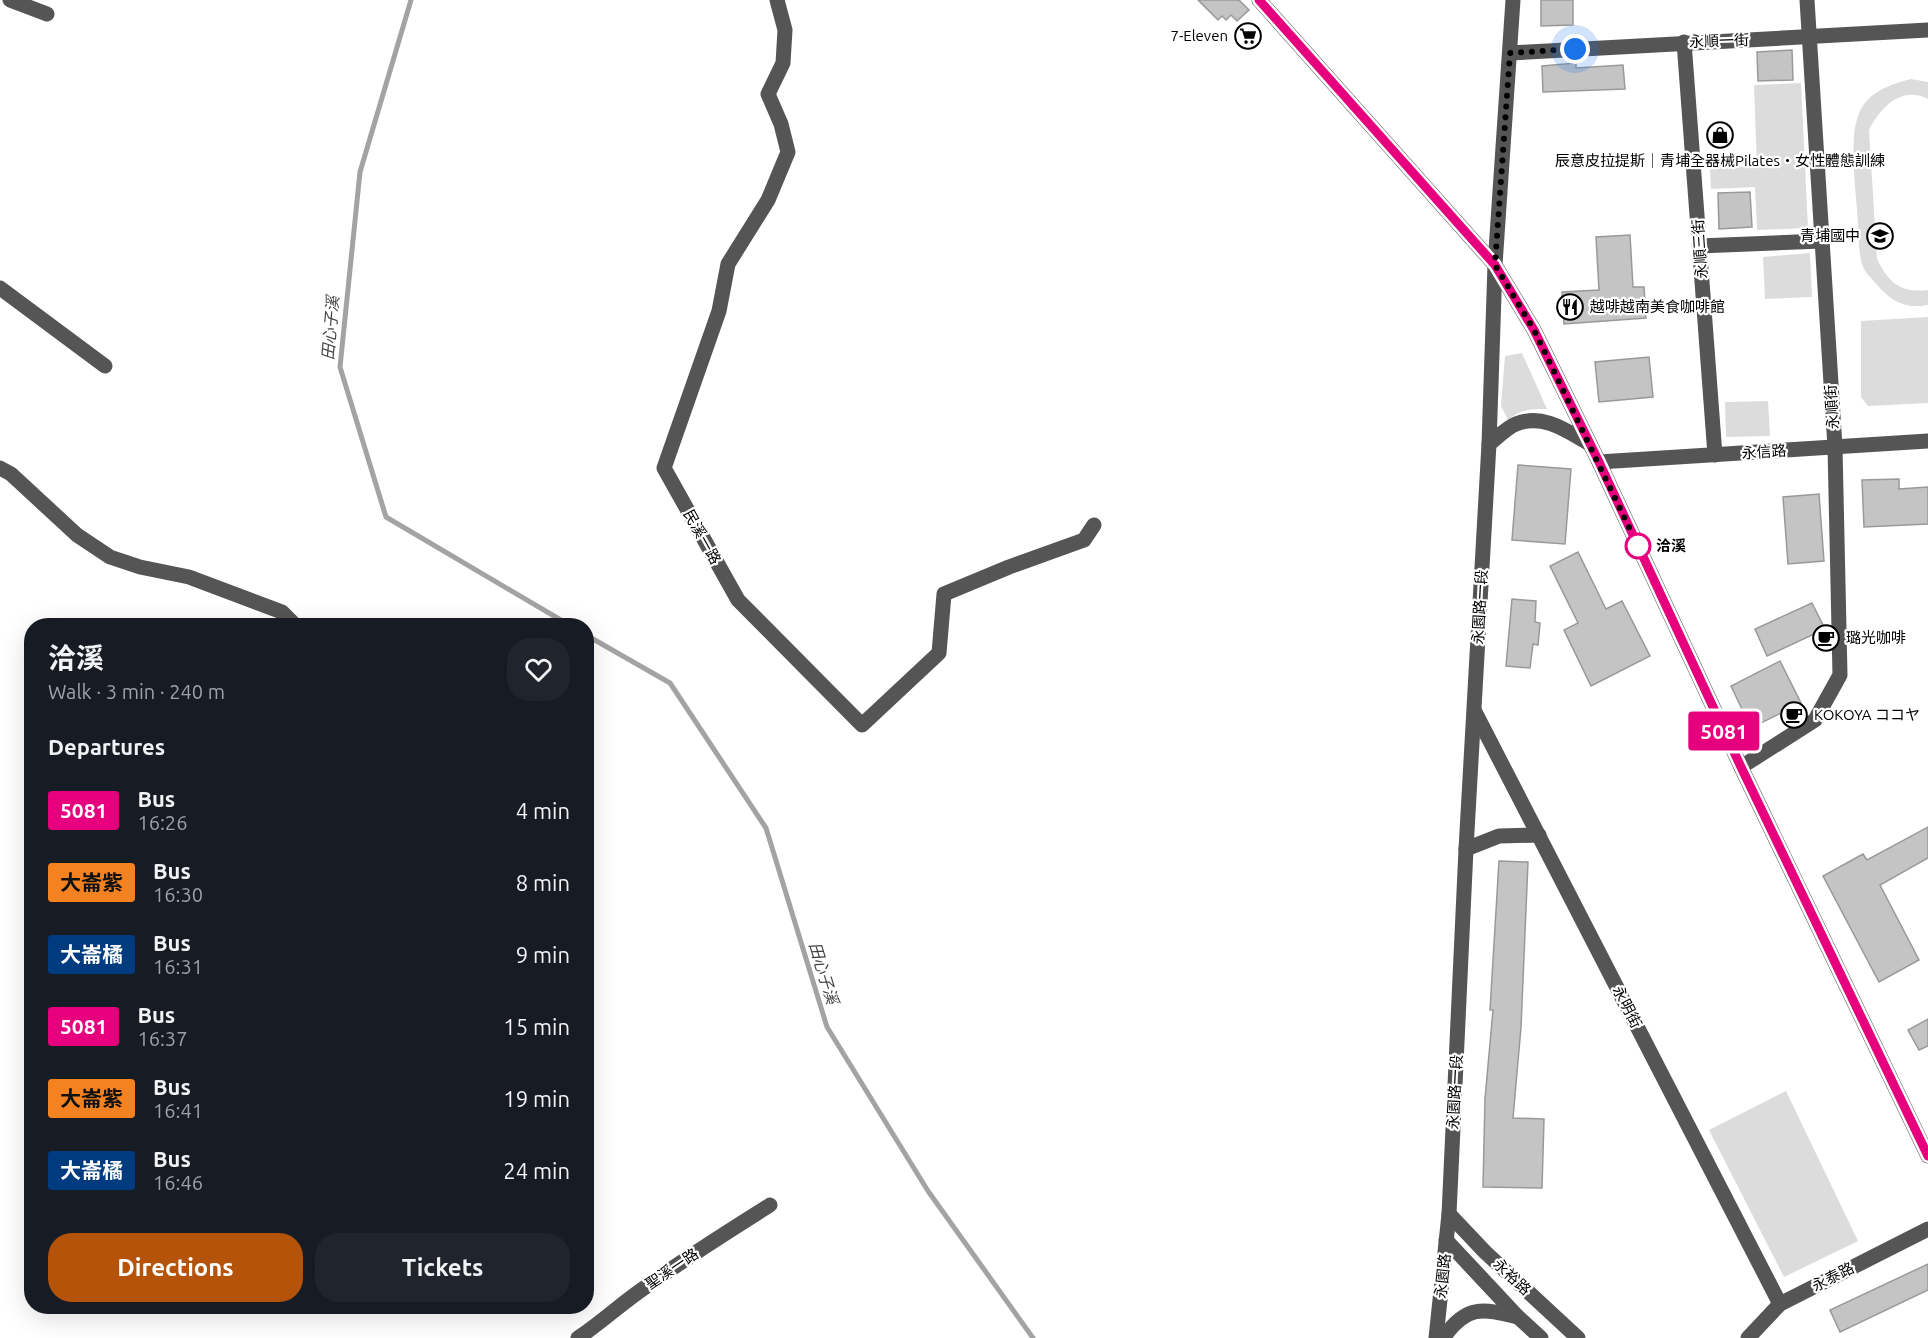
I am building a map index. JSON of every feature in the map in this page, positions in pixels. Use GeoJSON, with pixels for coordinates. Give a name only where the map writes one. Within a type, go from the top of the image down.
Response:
{"type":"FeatureCollection","features":[{"type":"Feature","properties":{"kind":"street"},"geometry":{"type":"LineString","coordinates":[[10,0],[46,14]]}},
{"type":"Feature","properties":{"kind":"street","name":"民溪一路"},"geometry":{"type":"LineString","coordinates":[[777,0],[785,30],[783,63],[768,94],[781,124],[788,152],[768,200],[728,264],[719,311],[664,468],[738,600],[862,725],[939,653],[944,594],[1084,540],[1094,525]]}},
{"type":"Feature","properties":{"kind":"street"},"geometry":{"type":"LineString","coordinates":[[1259,0],[1495,265],[1534,330],[1599,462],[1741,767],[1928,1156]]}},
{"type":"Feature","properties":{"kind":"street","name":"永園路一段"},"geometry":{"type":"LineString","coordinates":[[1449,1214],[1466,849],[1489,444],[1495,265],[1513,0]]}},
{"type":"Feature","properties":{"kind":"street","name":"永順街"},"geometry":{"type":"LineString","coordinates":[[1741,767],[1815,720],[1840,675],[1835,447],[1807,0]]}},
{"type":"Feature","properties":{"kind":"street","name":"永順一街"},"geometry":{"type":"LineString","coordinates":[[1510,53],[1928,30]]}},
{"type":"Feature","properties":{"kind":"street","name":"永順三街"},"geometry":{"type":"LineString","coordinates":[[1684,42],[1715,455]]}},
{"type":"Feature","properties":{"kind":"street"},"geometry":{"type":"LineString","coordinates":[[1699,246],[1822,241]]}},
{"type":"Feature","properties":{"kind":"street"},"geometry":{"type":"LineString","coordinates":[[0,288],[105,366]]}},
{"type":"Feature","properties":{"kind":"street"},"geometry":{"type":"LineString","coordinates":[[1489,444],[1514,425],[1534,420],[1556,425],[1590,445]]}},
{"type":"Feature","properties":{"kind":"street","name":"永信路"},"geometry":{"type":"LineString","coordinates":[[1599,462],[1928,441]]}},
{"type":"Feature","properties":{"kind":"street"},"geometry":{"type":"LineString","coordinates":[[0,468],[11,474],[77,535],[110,557],[140,567],[189,577],[282,612],[288,618]]}},
{"type":"Feature","properties":{"kind":"street","name":"永明街"},"geometry":{"type":"LineString","coordinates":[[1474,710],[1780,1304]]}},
{"type":"Feature","properties":{"kind":"street"},"geometry":{"type":"LineString","coordinates":[[1466,849],[1499,836],[1539,836]]}},
{"type":"Feature","properties":{"kind":"street","name":"聖溪一路"},"geometry":{"type":"LineString","coordinates":[[578,1338],[648,1285],[770,1205]]}},
{"type":"Feature","properties":{"kind":"street","name":"永園路"},"geometry":{"type":"LineString","coordinates":[[1436,1338],[1449,1214]]}},
{"type":"Feature","properties":{"kind":"street","name":"永裕路"},"geometry":{"type":"LineString","coordinates":[[1449,1214],[1485,1252],[1578,1338]]}},
{"type":"Feature","properties":{"kind":"street","name":"永泰路"},"geometry":{"type":"LineString","coordinates":[[1748,1338],[1780,1304],[1928,1229]]}},
{"type":"Feature","properties":{"kind":"street","name":"永裕路"},"geometry":{"type":"LineString","coordinates":[[1446,1240],[1518,1317],[1541,1338]]}},
{"type":"Feature","properties":{"kind":"street"},"geometry":{"type":"LineString","coordinates":[[1443,1338],[1454,1323],[1468,1313],[1490,1310],[1518,1317]]}},
{"type":"Feature","properties":{"kind":"shaded area"},"geometry":{"type":"Polygon","coordinates":[[[1911,79],[1928,82],[1928,99],[1918,95],[1909,95],[1892,101],[1879,114],[1869,130],[1877,259],[1896,285],[1910,290],[1928,290],[1928,305],[1919,306],[1911,306],[1890,298],[1864,269],[1859,247],[1854,169],[1854,130],[1863,106],[1881,90],[1911,79]]]}},
{"type":"Feature","properties":{"kind":"shaded area"},"geometry":{"type":"Polygon","coordinates":[[[1801,83],[1808,228],[1757,230],[1755,187],[1711,189],[1710,168],[1757,166],[1754,85],[1801,83]]]}},
{"type":"Feature","properties":{"kind":"shaded area"},"geometry":{"type":"Polygon","coordinates":[[[1810,253],[1812,297],[1765,299],[1763,257],[1810,253]]]}},
{"type":"Feature","properties":{"kind":"shaded area"},"geometry":{"type":"Polygon","coordinates":[[[1928,317],[1928,403],[1868,406],[1861,397],[1861,321],[1928,317]]]}},
{"type":"Feature","properties":{"kind":"shaded area"},"geometry":{"type":"Polygon","coordinates":[[[1522,353],[1547,409],[1526,410],[1508,420],[1501,406],[1505,356],[1522,353]]]}},
{"type":"Feature","properties":{"kind":"shaded area"},"geometry":{"type":"Polygon","coordinates":[[[1768,401],[1770,436],[1726,437],[1725,402],[1768,401]]]}},
{"type":"Feature","properties":{"kind":"shaded area"},"geometry":{"type":"Polygon","coordinates":[[[1786,1091],[1858,1241],[1784,1277],[1709,1130],[1786,1091]]]}},
{"type":"Feature","properties":{"kind":"building"},"geometry":{"type":"Polygon","coordinates":[[[1198,0],[1239,0],[1249,10],[1237,21],[1231,15],[1226,20],[1222,16],[1218,20],[1198,0]]]}},
{"type":"Feature","properties":{"kind":"building"},"geometry":{"type":"Polygon","coordinates":[[[1541,0],[1573,0],[1573,25],[1541,26],[1541,0]]]}},
{"type":"Feature","properties":{"kind":"building"},"geometry":{"type":"Polygon","coordinates":[[[1792,50],[1793,80],[1758,81],[1757,52],[1792,50]]]}},
{"type":"Feature","properties":{"kind":"building"},"geometry":{"type":"Polygon","coordinates":[[[1576,63],[1576,68],[1623,65],[1625,89],[1543,92],[1542,66],[1576,63]]]}},
{"type":"Feature","properties":{"kind":"building"},"geometry":{"type":"Polygon","coordinates":[[[1750,192],[1752,227],[1719,229],[1718,193],[1750,192]]]}},
{"type":"Feature","properties":{"kind":"building"},"geometry":{"type":"Polygon","coordinates":[[[1630,235],[1633,287],[1644,287],[1646,318],[1564,324],[1562,292],[1599,290],[1596,237],[1630,235]]]}},
{"type":"Feature","properties":{"kind":"building"},"geometry":{"type":"Polygon","coordinates":[[[1649,357],[1653,397],[1599,402],[1595,362],[1649,357]]]}},
{"type":"Feature","properties":{"kind":"building"},"geometry":{"type":"Polygon","coordinates":[[[1518,465],[1571,469],[1565,544],[1512,540],[1518,465]]]}},
{"type":"Feature","properties":{"kind":"building"},"geometry":{"type":"Polygon","coordinates":[[[1899,479],[1899,489],[1928,487],[1928,524],[1864,527],[1862,480],[1899,479]]]}},
{"type":"Feature","properties":{"kind":"building"},"geometry":{"type":"Polygon","coordinates":[[[1819,494],[1824,561],[1788,564],[1783,497],[1819,494]]]}},
{"type":"Feature","properties":{"kind":"building"},"geometry":{"type":"Polygon","coordinates":[[[1578,552],[1606,609],[1622,601],[1650,656],[1591,686],[1564,630],[1578,623],[1550,566],[1578,552]]]}},
{"type":"Feature","properties":{"kind":"building"},"geometry":{"type":"Polygon","coordinates":[[[1512,599],[1536,601],[1535,622],[1540,623],[1538,645],[1533,644],[1530,668],[1506,666],[1512,599]]]}},
{"type":"Feature","properties":{"kind":"building"},"geometry":{"type":"Polygon","coordinates":[[[1812,603],[1825,629],[1767,656],[1755,629],[1812,603]]]}},
{"type":"Feature","properties":{"kind":"building"},"geometry":{"type":"Polygon","coordinates":[[[1780,661],[1801,703],[1751,728],[1731,686],[1780,661]]]}},
{"type":"Feature","properties":{"kind":"building"},"geometry":{"type":"Polygon","coordinates":[[[1928,827],[1928,858],[1880,885],[1919,960],[1879,982],[1823,876],[1863,854],[1867,860],[1928,827]]]}},
{"type":"Feature","properties":{"kind":"building"},"geometry":{"type":"Polygon","coordinates":[[[1499,861],[1528,862],[1521,1027],[1513,1118],[1544,1119],[1542,1188],[1483,1187],[1485,1099],[1493,1010],[1490,1010],[1499,861]]]}},
{"type":"Feature","properties":{"kind":"building"},"geometry":{"type":"Polygon","coordinates":[[[1928,1019],[1928,1046],[1919,1050],[1908,1030],[1928,1019]]]}},
{"type":"Feature","properties":{"kind":"building"},"geometry":{"type":"Polygon","coordinates":[[[1928,1264],[1928,1290],[1840,1332],[1830,1310],[1928,1264]]]}},
{"type":"Feature","properties":{"kind":"waterway","name":"田心子溪"},"geometry":{"type":"LineString","coordinates":[[411,0],[360,172],[340,367],[386,517],[557,618]]}},
{"type":"Feature","properties":{"kind":"waterway","name":"田心子溪"},"geometry":{"type":"LineString","coordinates":[[594,640],[670,683],[766,828],[827,1027],[928,1191],[1033,1338]]}},
{"type":"Feature","properties":{"kind":"bus line","name":"5081"},"geometry":{"type":"LineString","coordinates":[[1259,0],[1495,265],[1534,330],[1599,462],[1741,767],[1928,1156]]}},
{"type":"Feature","properties":{"kind":"place","name":"7-Eleven"},"geometry":{"type":"Point","coordinates":[1248,36]}},
{"type":"Feature","properties":{"kind":"place","name":"辰意皮拉提斯｜青埔全器械Pilates・女性體態訓練"},"geometry":{"type":"Point","coordinates":[1720,135]}},
{"type":"Feature","properties":{"kind":"place","name":"青埔國中"},"geometry":{"type":"Point","coordinates":[1880,236]}},
{"type":"Feature","properties":{"kind":"place","name":"越啡越南美食咖啡館"},"geometry":{"type":"Point","coordinates":[1570,307]}},
{"type":"Feature","properties":{"kind":"place","name":"洽溪"},"geometry":{"type":"Point","coordinates":[1638,546]}},
{"type":"Feature","properties":{"kind":"place","name":"璐光咖啡"},"geometry":{"type":"Point","coordinates":[1826,638]}},
{"type":"Feature","properties":{"kind":"place","name":"KOKOYA ココヤ"},"geometry":{"type":"Point","coordinates":[1794,715]}},
{"type":"Feature","properties":{"kind":"route"},"geometry":{"type":"LineString","coordinates":[[1575,49],[1510,53],[1495,265],[1534,330],[1638,546]]}}]}
